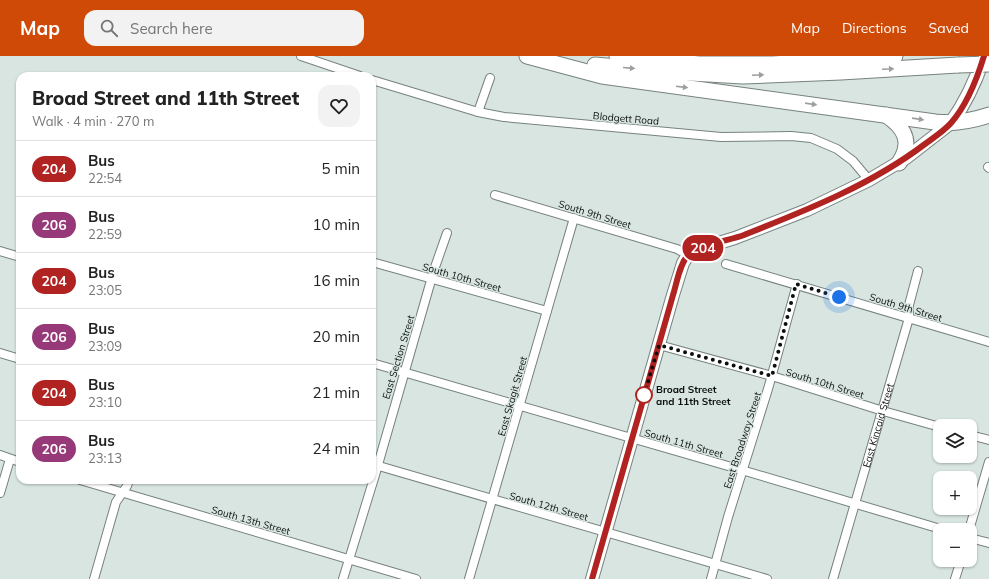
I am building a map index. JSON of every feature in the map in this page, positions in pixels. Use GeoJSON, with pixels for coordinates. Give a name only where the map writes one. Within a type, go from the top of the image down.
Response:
{"type":"FeatureCollection","features":[{"type":"Feature","properties":{"kind":"highway"},"geometry":{"type":"LineString","coordinates":[[617,56],[699,64],[773,64],[895,56]]}},
{"type":"Feature","properties":{"kind":"highway"},"geometry":{"type":"LineString","coordinates":[[531,57],[599,66],[743,76],[989,64]]}},
{"type":"Feature","properties":{"kind":"highway"},"geometry":{"type":"LineString","coordinates":[[531,57],[602,76],[885,115],[951,123],[977,119],[989,115]]}},
{"type":"Feature","properties":{"kind":"highway"},"geometry":{"type":"LineString","coordinates":[[885,115],[900,126],[907,143],[899,163]]}},
{"type":"Feature","properties":{"kind":"main road"},"geometry":{"type":"LineString","coordinates":[[951,123],[964,105],[975,82],[984,56]]}},
{"type":"Feature","properties":{"kind":"street"},"geometry":{"type":"LineString","coordinates":[[301,56],[348,72]]}},
{"type":"Feature","properties":{"kind":"street"},"geometry":{"type":"LineString","coordinates":[[478,112],[490,78]]}},
{"type":"Feature","properties":{"kind":"street","name":"Blodgett Road"},"geometry":{"type":"LineString","coordinates":[[376,81],[478,112],[504,117],[721,137],[791,136],[811,138],[837,149],[853,161],[869,180]]}},
{"type":"Feature","properties":{"kind":"street"},"geometry":{"type":"LineString","coordinates":[[592,579],[683,263],[688,254],[696,250],[735,238],[807,210],[869,180],[899,163],[951,123]]}},
{"type":"Feature","properties":{"kind":"street","name":"South 9th Street"},"geometry":{"type":"LineString","coordinates":[[495,194],[677,249],[688,254]]}},
{"type":"Feature","properties":{"kind":"street","name":"East Skagit Street"},"geometry":{"type":"LineString","coordinates":[[469,579],[574,218]]}},
{"type":"Feature","properties":{"kind":"street","name":"East Section Street"},"geometry":{"type":"LineString","coordinates":[[376,462],[447,233]]}},
{"type":"Feature","properties":{"kind":"street"},"geometry":{"type":"LineString","coordinates":[[0,251],[16,256]]}},
{"type":"Feature","properties":{"kind":"street","name":"South 10th Street"},"geometry":{"type":"LineString","coordinates":[[376,263],[547,311]]}},
{"type":"Feature","properties":{"kind":"street","name":"South 9th Street"},"geometry":{"type":"LineString","coordinates":[[726,264],[989,342]]}},
{"type":"Feature","properties":{"kind":"street","name":"East Kincaid Street"},"geometry":{"type":"LineString","coordinates":[[834,579],[909,318],[909,305],[918,271]]}},
{"type":"Feature","properties":{"kind":"street","name":"East Broadway Street"},"geometry":{"type":"LineString","coordinates":[[711,579],[772,376],[796,284]]}},
{"type":"Feature","properties":{"kind":"street","name":"South 10th Street"},"geometry":{"type":"LineString","coordinates":[[659,345],[772,376],[933,425]]}},
{"type":"Feature","properties":{"kind":"street"},"geometry":{"type":"LineString","coordinates":[[0,353],[16,358]]}},
{"type":"Feature","properties":{"kind":"street","name":"South 11th Street"},"geometry":{"type":"LineString","coordinates":[[376,364],[743,470],[933,527]]}},
{"type":"Feature","properties":{"kind":"street"},"geometry":{"type":"LineString","coordinates":[[977,437],[989,440]]}},
{"type":"Feature","properties":{"kind":"street"},"geometry":{"type":"LineString","coordinates":[[0,456],[16,460]]}},
{"type":"Feature","properties":{"kind":"street"},"geometry":{"type":"LineString","coordinates":[[0,493],[10,458]]}},
{"type":"Feature","properties":{"kind":"street"},"geometry":{"type":"LineString","coordinates":[[971,523],[989,462]]}},
{"type":"Feature","properties":{"kind":"street","name":"South 12th Street"},"geometry":{"type":"LineString","coordinates":[[376,465],[767,579]]}},
{"type":"Feature","properties":{"kind":"street","name":"South 13th Street"},"geometry":{"type":"LineString","coordinates":[[94,484],[416,579]]}},
{"type":"Feature","properties":{"kind":"street"},"geometry":{"type":"LineString","coordinates":[[94,579],[116,502],[127,484]]}},
{"type":"Feature","properties":{"kind":"street","name":"East Section Street"},"geometry":{"type":"LineString","coordinates":[[343,579],[370,484]]}},
{"type":"Feature","properties":{"kind":"street"},"geometry":{"type":"LineString","coordinates":[[977,540],[989,543]]}},
{"type":"Feature","properties":{"kind":"street"},"geometry":{"type":"LineString","coordinates":[[955,579],[959,567]]}},
{"type":"Feature","properties":{"kind":"bus line","name":"204"},"geometry":{"type":"LineString","coordinates":[[592,579],[673,295],[683,263],[688,254],[696,250],[735,238],[807,210],[869,180],[906,158],[951,123],[964,105],[980,70],[984,56]]}},
{"type":"Feature","properties":{"kind":"place","name":"Broad Street and 11th Street"},"geometry":{"type":"Point","coordinates":[644,395]}},
{"type":"Feature","properties":{"kind":"route"},"geometry":{"type":"LineString","coordinates":[[644,395],[659,345],[772,376],[796,284],[839,297]]}}]}
